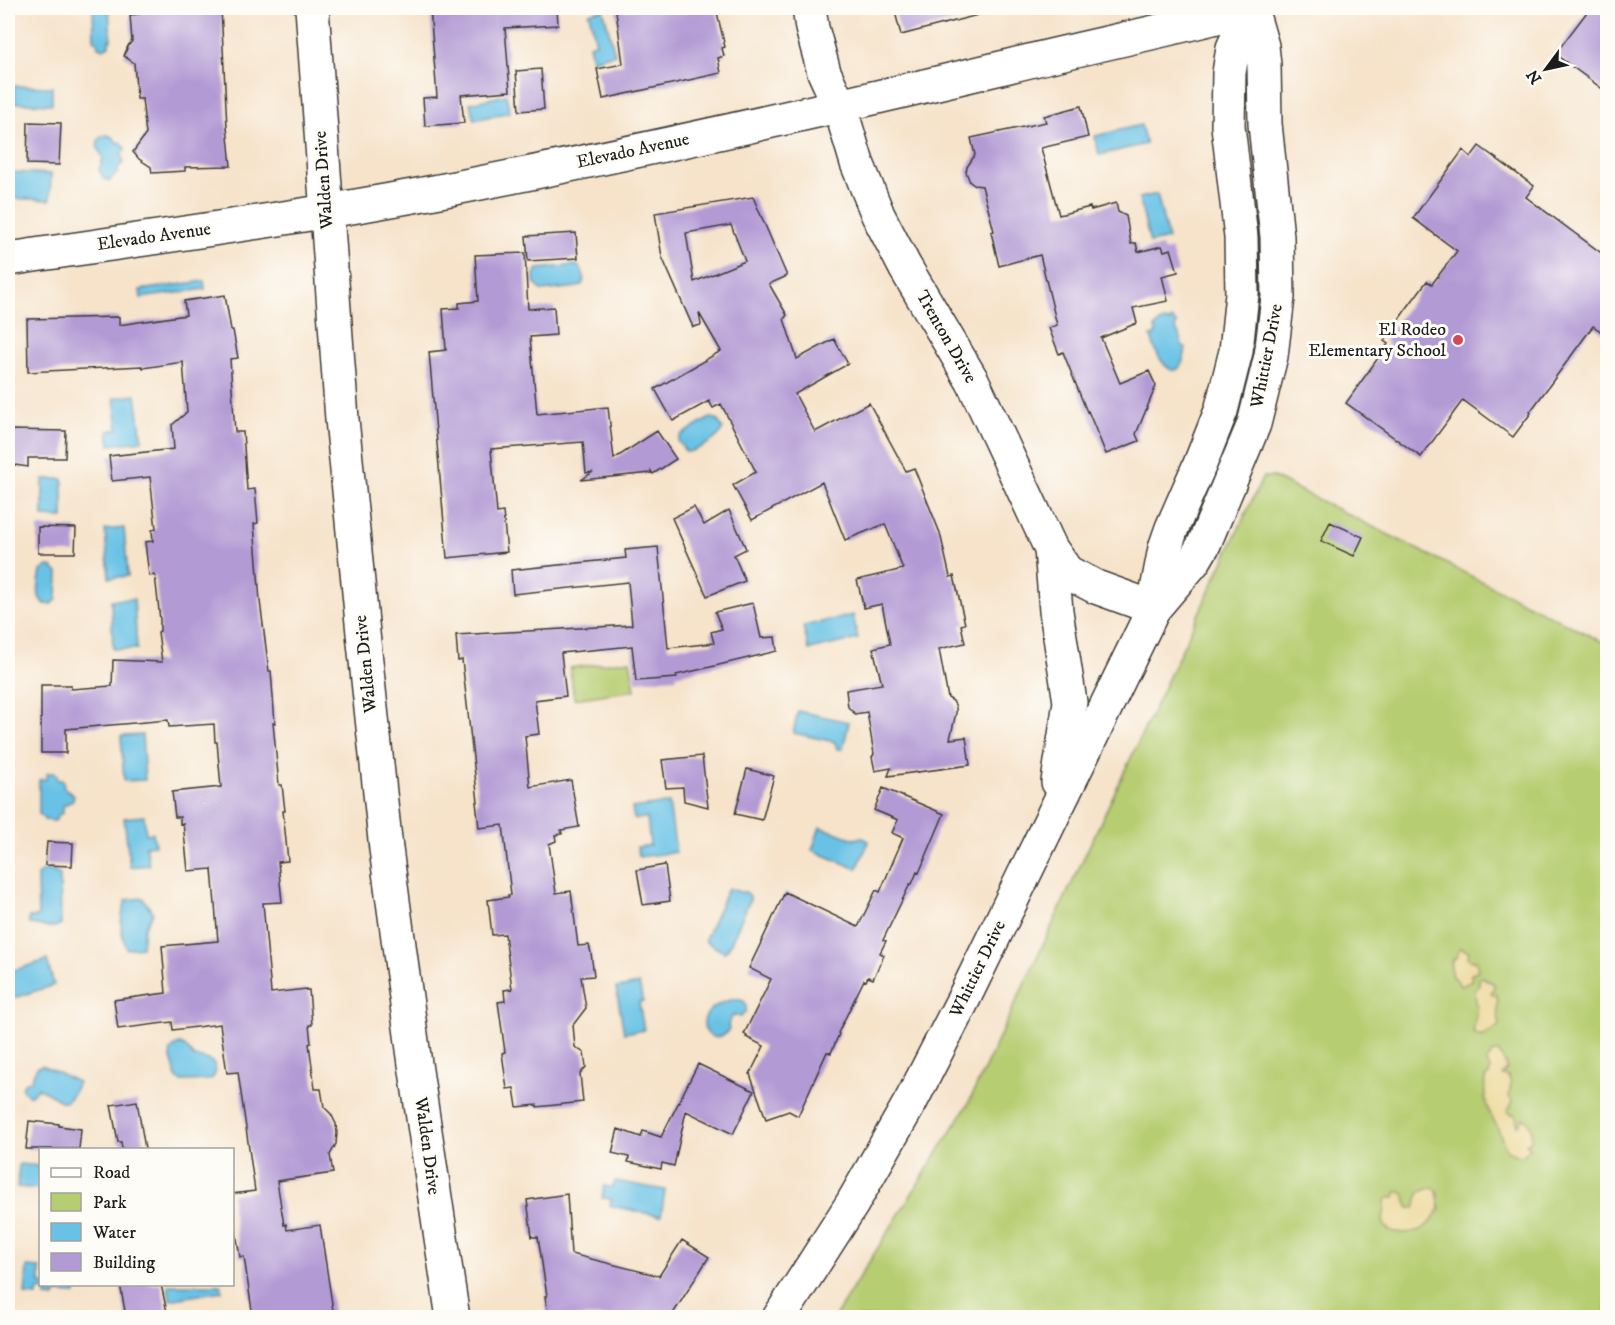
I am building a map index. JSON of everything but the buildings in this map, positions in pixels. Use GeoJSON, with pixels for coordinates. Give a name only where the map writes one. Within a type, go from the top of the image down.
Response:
{"type":"FeatureCollection","features":[{"type":"Feature","properties":{"kind":"street","name":"Walden Drive"},"geometry":{"type":"LineString","coordinates":[[312,8],[342,419],[385,838],[415,1064],[453,1317]]}},
{"type":"Feature","properties":{"kind":"street","name":"Trenton Drive"},"geometry":{"type":"LineString","coordinates":[[809,8],[824,72],[840,107],[857,163],[878,215],[904,267],[973,382],[1051,549],[1067,572],[1096,587],[1154,608]]}},
{"type":"Feature","properties":{"kind":"street","name":"Elevado Avenue"},"geometry":{"type":"LineString","coordinates":[[8,259],[205,230],[465,186],[840,107],[1251,8]]}},
{"type":"Feature","properties":{"kind":"street","name":"Whittier Drive"},"geometry":{"type":"LineString","coordinates":[[779,1317],[852,1204],[911,1101],[963,1000],[1154,608],[1194,561],[1204,544],[1254,424],[1270,356],[1278,297],[1277,237],[1264,124],[1264,64],[1262,46],[1251,8],[1233,48],[1229,73],[1228,126],[1241,237],[1242,294],[1236,351],[1221,411],[1165,548],[1154,608]]}},
{"type":"Feature","properties":{"kind":"street"},"geometry":{"type":"LineString","coordinates":[[1051,549],[1056,610],[1070,702],[1053,817]]}},
{"type":"Feature","properties":{"kind":"green space"},"geometry":{"type":"Polygon","coordinates":[[[1263,477],[1273,477],[1607,644],[1607,1317],[834,1318],[968,1104],[1263,477]]]}},
{"type":"Feature","properties":{"kind":"green space"},"geometry":{"type":"Polygon","coordinates":[[[630,660],[635,690],[574,699],[570,668],[630,660]]]}},
{"type":"Feature","properties":{"kind":"sand"},"geometry":{"type":"Polygon","coordinates":[[[1460,948],[1469,952],[1468,958],[1472,961],[1476,960],[1478,970],[1471,974],[1471,980],[1460,986],[1452,977],[1451,968],[1452,961],[1456,958],[1460,948]]]}},
{"type":"Feature","properties":{"kind":"sand"},"geometry":{"type":"Polygon","coordinates":[[[1482,977],[1494,984],[1491,993],[1497,995],[1500,1023],[1482,1037],[1473,1033],[1478,1006],[1475,991],[1482,977]]]}},
{"type":"Feature","properties":{"kind":"sand"},"geometry":{"type":"Polygon","coordinates":[[[1494,1052],[1499,1052],[1507,1069],[1502,1075],[1508,1076],[1511,1083],[1509,1096],[1512,1101],[1507,1111],[1516,1115],[1517,1125],[1524,1118],[1531,1128],[1531,1141],[1526,1144],[1530,1148],[1523,1156],[1512,1153],[1506,1148],[1486,1104],[1485,1078],[1489,1075],[1490,1068],[1486,1062],[1494,1052]]]}},
{"type":"Feature","properties":{"kind":"sand"},"geometry":{"type":"Polygon","coordinates":[[[1433,1187],[1437,1191],[1440,1209],[1424,1228],[1415,1232],[1403,1233],[1387,1228],[1383,1218],[1385,1201],[1388,1198],[1395,1198],[1396,1192],[1401,1192],[1405,1195],[1409,1208],[1415,1208],[1419,1194],[1433,1187]]]}},
{"type":"Feature","properties":{"kind":"water"},"geometry":{"type":"Polygon","coordinates":[[[93,8],[109,8],[111,40],[104,49],[98,47],[97,41],[94,41],[93,8]]]}},
{"type":"Feature","properties":{"kind":"water"},"geometry":{"type":"Polygon","coordinates":[[[603,9],[615,54],[592,60],[589,45],[596,43],[589,13],[603,9]]]}},
{"type":"Feature","properties":{"kind":"water"},"geometry":{"type":"Polygon","coordinates":[[[14,86],[52,87],[52,104],[14,103],[14,86]]]}},
{"type":"Feature","properties":{"kind":"water"},"geometry":{"type":"Polygon","coordinates":[[[506,95],[510,112],[474,120],[470,103],[506,95]]]}},
{"type":"Feature","properties":{"kind":"water"},"geometry":{"type":"Polygon","coordinates":[[[1141,125],[1146,144],[1099,155],[1095,136],[1141,125]]]}},
{"type":"Feature","properties":{"kind":"water"},"geometry":{"type":"Polygon","coordinates":[[[108,135],[125,148],[121,154],[124,162],[110,181],[104,179],[99,170],[103,158],[97,144],[102,136],[108,135]]]}},
{"type":"Feature","properties":{"kind":"water"},"geometry":{"type":"Polygon","coordinates":[[[8,172],[51,174],[50,200],[8,198],[8,172]]]}},
{"type":"Feature","properties":{"kind":"water"},"geometry":{"type":"Polygon","coordinates":[[[1157,194],[1168,239],[1150,243],[1139,198],[1157,194]]]}},
{"type":"Feature","properties":{"kind":"water"},"geometry":{"type":"Polygon","coordinates":[[[576,265],[584,276],[582,285],[578,287],[542,291],[534,282],[534,275],[538,269],[576,265]]]}},
{"type":"Feature","properties":{"kind":"water"},"geometry":{"type":"Polygon","coordinates":[[[204,281],[205,289],[141,298],[140,290],[204,281]]]}},
{"type":"Feature","properties":{"kind":"water"},"geometry":{"type":"Polygon","coordinates":[[[1172,319],[1177,324],[1175,327],[1182,345],[1186,348],[1183,361],[1179,368],[1174,370],[1168,368],[1158,355],[1151,336],[1156,334],[1155,328],[1160,323],[1170,322],[1172,319]]]}},
{"type":"Feature","properties":{"kind":"water"},"geometry":{"type":"Polygon","coordinates":[[[136,395],[142,441],[110,445],[108,431],[118,429],[114,398],[136,395]]]}},
{"type":"Feature","properties":{"kind":"water"},"geometry":{"type":"Polygon","coordinates":[[[710,418],[717,419],[723,429],[721,433],[707,444],[686,452],[678,441],[681,435],[710,418]]]}},
{"type":"Feature","properties":{"kind":"water"},"geometry":{"type":"Polygon","coordinates":[[[43,479],[63,479],[63,518],[43,517],[43,479]]]}},
{"type":"Feature","properties":{"kind":"water"},"geometry":{"type":"Polygon","coordinates":[[[124,528],[128,576],[109,578],[105,530],[124,528]]]}},
{"type":"Feature","properties":{"kind":"water"},"geometry":{"type":"Polygon","coordinates":[[[48,566],[58,573],[57,599],[47,604],[40,599],[38,590],[41,571],[48,566]]]}},
{"type":"Feature","properties":{"kind":"water"},"geometry":{"type":"Polygon","coordinates":[[[134,599],[137,649],[113,649],[111,600],[134,599]]]}},
{"type":"Feature","properties":{"kind":"water"},"geometry":{"type":"Polygon","coordinates":[[[853,615],[858,639],[809,650],[803,626],[853,615]]]}},
{"type":"Feature","properties":{"kind":"water"},"geometry":{"type":"Polygon","coordinates":[[[798,711],[849,722],[843,749],[837,749],[835,742],[793,733],[798,711]]]}},
{"type":"Feature","properties":{"kind":"water"},"geometry":{"type":"Polygon","coordinates":[[[142,735],[145,780],[124,781],[121,736],[142,735]]]}},
{"type":"Feature","properties":{"kind":"water"},"geometry":{"type":"Polygon","coordinates":[[[47,773],[56,773],[58,780],[63,780],[64,788],[74,796],[73,800],[63,806],[63,813],[58,815],[55,821],[44,820],[39,814],[39,780],[46,779],[47,773]]]}},
{"type":"Feature","properties":{"kind":"water"},"geometry":{"type":"Polygon","coordinates":[[[669,803],[676,852],[639,857],[637,847],[650,845],[647,818],[634,819],[632,808],[669,803]]]}},
{"type":"Feature","properties":{"kind":"water"},"geometry":{"type":"Polygon","coordinates":[[[144,816],[146,834],[153,833],[155,845],[146,846],[149,865],[130,867],[124,818],[144,816]]]}},
{"type":"Feature","properties":{"kind":"water"},"geometry":{"type":"Polygon","coordinates":[[[820,827],[855,839],[861,837],[869,841],[857,869],[812,850],[820,827]]]}},
{"type":"Feature","properties":{"kind":"water"},"geometry":{"type":"Polygon","coordinates":[[[50,870],[60,875],[61,924],[48,928],[29,924],[29,917],[38,917],[37,875],[50,870]]]}},
{"type":"Feature","properties":{"kind":"water"},"geometry":{"type":"Polygon","coordinates":[[[728,888],[746,892],[750,900],[728,949],[724,952],[706,942],[705,939],[728,888]]]}},
{"type":"Feature","properties":{"kind":"water"},"geometry":{"type":"Polygon","coordinates":[[[143,898],[153,913],[144,928],[142,947],[127,949],[121,924],[126,900],[143,898]]]}},
{"type":"Feature","properties":{"kind":"water"},"geometry":{"type":"Polygon","coordinates":[[[47,960],[54,985],[8,1000],[8,972],[47,960]]]}},
{"type":"Feature","properties":{"kind":"water"},"geometry":{"type":"Polygon","coordinates":[[[639,984],[643,1001],[639,1002],[644,1030],[624,1033],[616,988],[639,984]]]}},
{"type":"Feature","properties":{"kind":"water"},"geometry":{"type":"Polygon","coordinates":[[[734,999],[744,1001],[746,1011],[741,1017],[733,1015],[728,1025],[729,1029],[722,1036],[709,1035],[704,1021],[708,1013],[718,1005],[734,999]]]}},
{"type":"Feature","properties":{"kind":"water"},"geometry":{"type":"Polygon","coordinates":[[[180,1044],[185,1046],[194,1057],[211,1061],[216,1072],[211,1079],[182,1081],[177,1079],[170,1053],[180,1044]]]}},
{"type":"Feature","properties":{"kind":"water"},"geometry":{"type":"Polygon","coordinates":[[[42,1065],[78,1082],[66,1102],[38,1088],[31,1095],[22,1090],[23,1085],[30,1081],[37,1067],[42,1065]]]}},
{"type":"Feature","properties":{"kind":"water"},"geometry":{"type":"Polygon","coordinates":[[[19,1164],[39,1166],[39,1189],[17,1187],[19,1164]]]}},
{"type":"Feature","properties":{"kind":"water"},"geometry":{"type":"Polygon","coordinates":[[[615,1181],[665,1190],[661,1216],[610,1206],[611,1199],[602,1198],[604,1186],[613,1187],[615,1181]]]}},
{"type":"Feature","properties":{"kind":"water"},"geometry":{"type":"Polygon","coordinates":[[[27,1267],[39,1268],[39,1286],[77,1286],[76,1294],[56,1293],[55,1298],[46,1297],[46,1291],[38,1290],[37,1296],[25,1295],[27,1267]]]}},
{"type":"Feature","properties":{"kind":"water"},"geometry":{"type":"Polygon","coordinates":[[[168,1286],[221,1286],[222,1291],[170,1300],[168,1286]]]}},
{"type":"Feature","properties":{"kind":"place","name":"El Rodeo Elementary School"},"geometry":{"type":"Point","coordinates":[1458,340]}}]}
